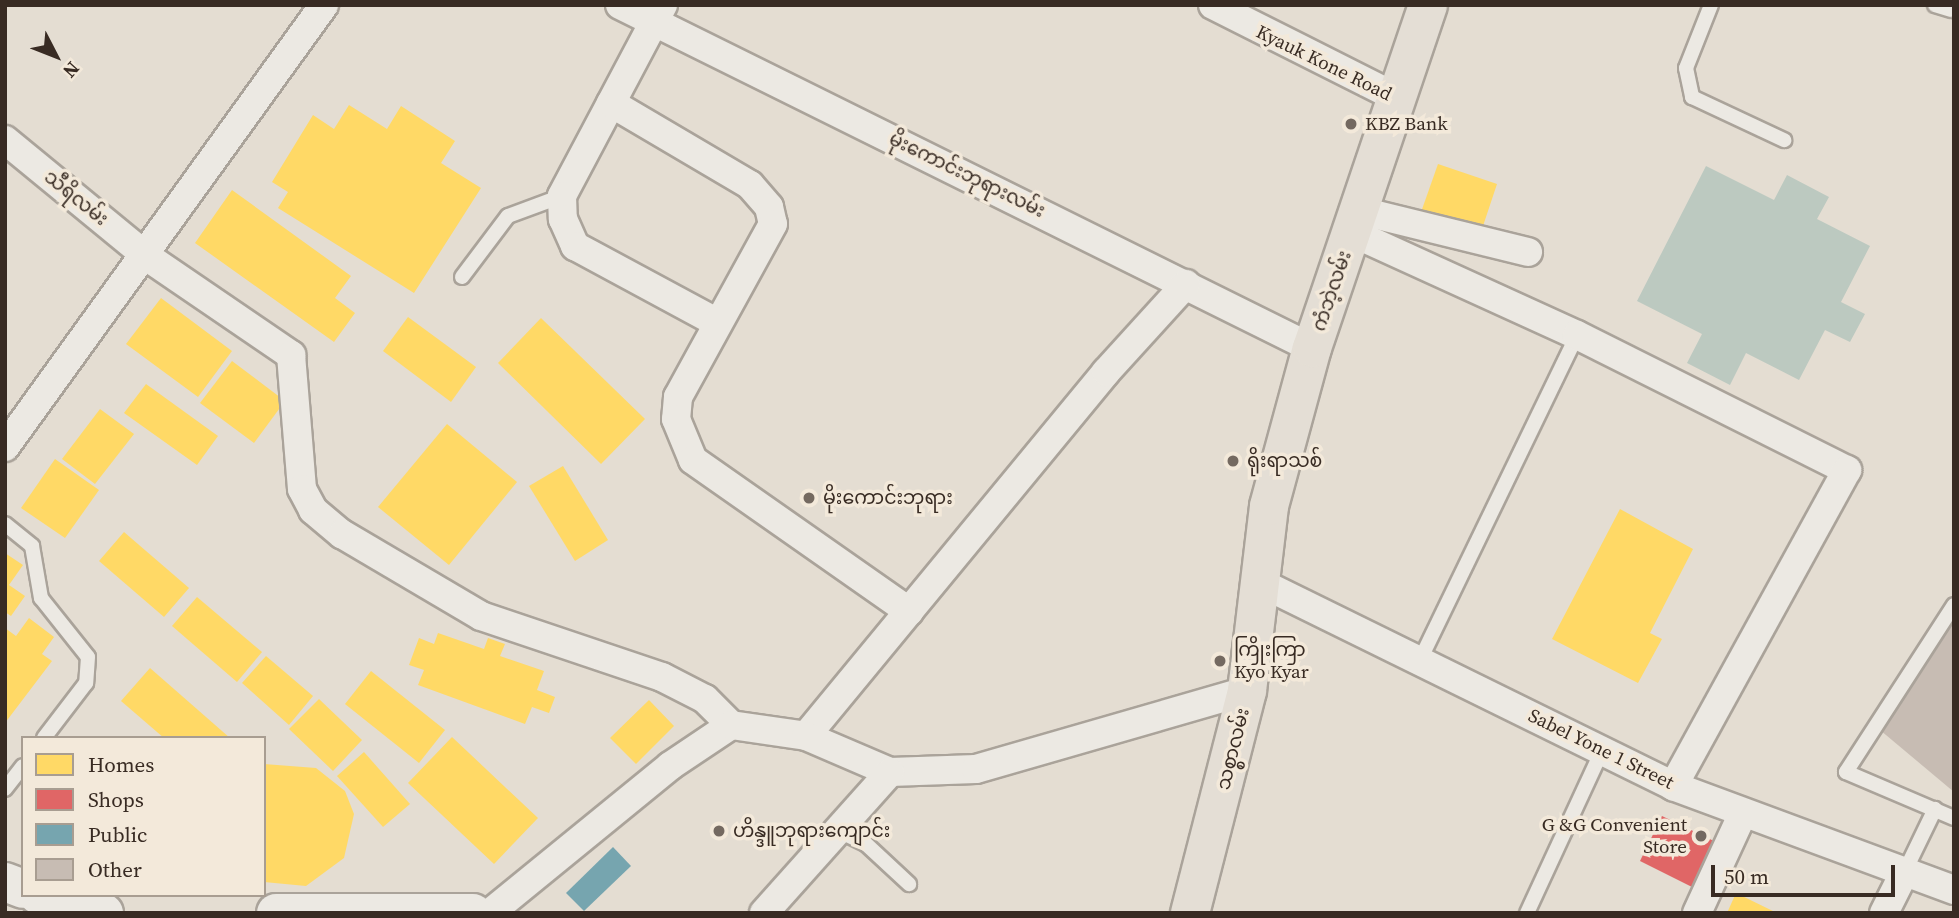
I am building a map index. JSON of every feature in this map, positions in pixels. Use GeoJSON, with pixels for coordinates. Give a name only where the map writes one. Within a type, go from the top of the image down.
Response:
{"type":"FeatureCollection","features":[{"type":"Feature","properties":{"kind":"main road","name":"ကံဘဲ့လမ်း"},"geometry":{"type":"LineString","coordinates":[[1259,582],[1269,506],[1312,348],[1400,99],[1428,5]]}},
{"type":"Feature","properties":{"kind":"main road","name":"သစ္စာလမ်း"},"geometry":{"type":"LineString","coordinates":[[1190,913],[1247,691],[1259,582]]}},
{"type":"Feature","properties":{"kind":"main road"},"geometry":{"type":"LineString","coordinates":[[44,897],[85,912]]}},
{"type":"Feature","properties":{"kind":"main road"},"geometry":{"type":"LineString","coordinates":[[276,913],[473,913]]}},
{"type":"Feature","properties":{"kind":"street"},"geometry":{"type":"LineString","coordinates":[[5,447],[146,256],[324,5]]}},
{"type":"Feature","properties":{"kind":"street","name":"မိုးကောင်းဘုရားလမ်း"},"geometry":{"type":"LineString","coordinates":[[620,5],[659,13],[1312,348]]}},
{"type":"Feature","properties":{"kind":"street","name":"Kyauk Kone Road"},"geometry":{"type":"LineString","coordinates":[[1213,5],[1400,99]]}},
{"type":"Feature","properties":{"kind":"street"},"geometry":{"type":"LineString","coordinates":[[659,13],[562,195],[565,232],[575,246],[718,323]]}},
{"type":"Feature","properties":{"kind":"street"},"geometry":{"type":"LineString","coordinates":[[611,103],[750,185],[769,207],[774,224],[678,397],[676,419],[693,460],[909,611]]}},
{"type":"Feature","properties":{"kind":"street","name":"သီရိလမ်း"},"geometry":{"type":"LineString","coordinates":[[5,140],[146,256],[291,355],[302,489],[313,510],[342,534],[481,616],[662,677],[705,699],[731,725]]}},
{"type":"Feature","properties":{"kind":"street"},"geometry":{"type":"LineString","coordinates":[[1357,222],[1528,252]]}},
{"type":"Feature","properties":{"kind":"street"},"geometry":{"type":"LineString","coordinates":[[1357,222],[1847,470],[1673,786]]}},
{"type":"Feature","properties":{"kind":"street"},"geometry":{"type":"LineString","coordinates":[[806,736],[1186,284]]}},
{"type":"Feature","properties":{"kind":"street","name":"Sabel Yone 1 Street"},"geometry":{"type":"LineString","coordinates":[[1259,582],[1420,658],[1673,786],[1954,890]]}},
{"type":"Feature","properties":{"kind":"street"},"geometry":{"type":"LineString","coordinates":[[490,913],[670,766],[731,725],[806,736],[890,772],[976,769],[1247,691]]}},
{"type":"Feature","properties":{"kind":"street"},"geometry":{"type":"LineString","coordinates":[[764,913],[841,832],[890,772]]}},
{"type":"Feature","properties":{"kind":"street"},"geometry":{"type":"LineString","coordinates":[[1697,913],[1743,813]]}},
{"type":"Feature","properties":{"kind":"street"},"geometry":{"type":"LineString","coordinates":[[1884,913],[1905,871]]}},
{"type":"Feature","properties":{"kind":"lane"},"geometry":{"type":"LineString","coordinates":[[1711,5],[1686,68],[1692,97],[1784,139]]}},
{"type":"Feature","properties":{"kind":"lane"},"geometry":{"type":"LineString","coordinates":[[1935,5],[1951,10]]}},
{"type":"Feature","properties":{"kind":"lane"},"geometry":{"type":"LineString","coordinates":[[462,277],[508,216],[562,195]]}},
{"type":"Feature","properties":{"kind":"lane"},"geometry":{"type":"LineString","coordinates":[[1420,658],[1577,335]]}},
{"type":"Feature","properties":{"kind":"lane"},"geometry":{"type":"LineString","coordinates":[[5,524],[32,546],[41,598],[88,657],[86,682],[46,736]]}},
{"type":"Feature","properties":{"kind":"lane"},"geometry":{"type":"LineString","coordinates":[[1954,605],[1846,772],[1954,818]]}},
{"type":"Feature","properties":{"kind":"lane"},"geometry":{"type":"LineString","coordinates":[[1527,913],[1602,751]]}},
{"type":"Feature","properties":{"kind":"lane"},"geometry":{"type":"LineString","coordinates":[[5,789],[21,769]]}},
{"type":"Feature","properties":{"kind":"lane"},"geometry":{"type":"LineString","coordinates":[[1905,871],[1935,809]]}},
{"type":"Feature","properties":{"kind":"lane"},"geometry":{"type":"LineString","coordinates":[[841,832],[866,844],[909,884]]}},
{"type":"Feature","properties":{"kind":"shaded area"},"geometry":{"type":"Polygon","coordinates":[[[1706,166],[1774,200],[1787,175],[1829,197],[1817,219],[1870,246],[1841,302],[1865,314],[1850,342],[1825,330],[1799,380],[1746,353],[1730,385],[1687,363],[1702,334],[1637,301],[1706,166]]]}},
{"type":"Feature","properties":{"kind":"building: Homes"},"geometry":{"type":"Polygon","coordinates":[[[349,105],[387,129],[401,106],[455,141],[441,163],[481,188],[414,293],[278,208],[288,192],[272,182],[313,115],[334,129],[349,105]]]}},
{"type":"Feature","properties":{"kind":"building: Homes"},"geometry":{"type":"Polygon","coordinates":[[[1438,164],[1497,184],[1480,235],[1420,215],[1438,164]]]}},
{"type":"Feature","properties":{"kind":"building: Homes"},"geometry":{"type":"Polygon","coordinates":[[[232,190],[351,276],[335,298],[355,313],[334,342],[195,243],[232,190]]]}},
{"type":"Feature","properties":{"kind":"building: Homes"},"geometry":{"type":"Polygon","coordinates":[[[161,298],[232,351],[198,397],[126,344],[161,298]]]}},
{"type":"Feature","properties":{"kind":"building: Homes"},"geometry":{"type":"Polygon","coordinates":[[[408,317],[476,367],[451,402],[383,351],[408,317]]]}},
{"type":"Feature","properties":{"kind":"building: Homes"},"geometry":{"type":"Polygon","coordinates":[[[541,318],[645,419],[601,464],[498,363],[541,318]]]}},
{"type":"Feature","properties":{"kind":"building: Homes"},"geometry":{"type":"Polygon","coordinates":[[[232,361],[285,401],[254,443],[200,403],[232,361]]]}},
{"type":"Feature","properties":{"kind":"building: Homes"},"geometry":{"type":"Polygon","coordinates":[[[146,384],[218,436],[197,465],[124,413],[146,384]]]}},
{"type":"Feature","properties":{"kind":"building: Homes"},"geometry":{"type":"Polygon","coordinates":[[[100,409],[134,434],[95,484],[62,459],[100,409]]]}},
{"type":"Feature","properties":{"kind":"building: Homes"},"geometry":{"type":"Polygon","coordinates":[[[447,424],[517,482],[449,565],[378,507],[447,424]]]}},
{"type":"Feature","properties":{"kind":"building: Homes"},"geometry":{"type":"Polygon","coordinates":[[[55,459],[99,490],[65,538],[21,508],[55,459]]]}},
{"type":"Feature","properties":{"kind":"building: Homes"},"geometry":{"type":"Polygon","coordinates":[[[563,466],[608,540],[575,561],[529,486],[563,466]]]}},
{"type":"Feature","properties":{"kind":"building: Homes"},"geometry":{"type":"Polygon","coordinates":[[[1620,509],[1693,549],[1650,633],[1662,639],[1638,683],[1552,639],[1620,509]]]}},
{"type":"Feature","properties":{"kind":"building: Homes"},"geometry":{"type":"Polygon","coordinates":[[[124,532],[189,588],[164,617],[99,561],[124,532]]]}},
{"type":"Feature","properties":{"kind":"building: Homes"},"geometry":{"type":"Polygon","coordinates":[[[5,553],[23,565],[9,585],[25,596],[11,616],[5,612],[5,553]]]}},
{"type":"Feature","properties":{"kind":"building: Homes"},"geometry":{"type":"Polygon","coordinates":[[[197,597],[262,652],[237,682],[172,626],[197,597]]]}},
{"type":"Feature","properties":{"kind":"building: Homes"},"geometry":{"type":"Polygon","coordinates":[[[29,618],[54,637],[42,654],[52,661],[5,723],[5,628],[16,636],[29,618]]]}},
{"type":"Feature","properties":{"kind":"building: Homes"},"geometry":{"type":"Polygon","coordinates":[[[438,633],[484,649],[488,638],[505,644],[500,656],[544,671],[537,690],[555,697],[549,713],[532,707],[525,724],[418,685],[424,670],[409,665],[419,638],[434,644],[438,633]]]}},
{"type":"Feature","properties":{"kind":"building: Homes"},"geometry":{"type":"Polygon","coordinates":[[[266,656],[313,696],[289,725],[242,683],[266,656]]]}},
{"type":"Feature","properties":{"kind":"building: Homes"},"geometry":{"type":"Polygon","coordinates":[[[150,668],[228,736],[162,736],[121,701],[150,668]]]}},
{"type":"Feature","properties":{"kind":"building: Homes"},"geometry":{"type":"Polygon","coordinates":[[[371,671],[445,730],[419,763],[345,704],[371,671]]]}},
{"type":"Feature","properties":{"kind":"building: Homes"},"geometry":{"type":"Polygon","coordinates":[[[319,699],[362,740],[333,771],[289,729],[319,699]]]}},
{"type":"Feature","properties":{"kind":"building: Homes"},"geometry":{"type":"Polygon","coordinates":[[[649,700],[674,726],[636,764],[610,738],[649,700]]]}},
{"type":"Feature","properties":{"kind":"building: Homes"},"geometry":{"type":"Polygon","coordinates":[[[452,737],[538,818],[494,864],[408,783],[452,737]]]}},
{"type":"Feature","properties":{"kind":"building: Homes"},"geometry":{"type":"Polygon","coordinates":[[[364,752],[410,804],[383,827],[337,776],[364,752]]]}},
{"type":"Feature","properties":{"kind":"building: Homes"},"geometry":{"type":"Polygon","coordinates":[[[266,764],[316,768],[345,791],[354,814],[344,858],[306,886],[266,882],[266,764]]]}},
{"type":"Feature","properties":{"kind":"building: Homes"},"geometry":{"type":"Polygon","coordinates":[[[1736,893],[1777,913],[1727,913],[1736,893]]]}},
{"type":"Feature","properties":{"kind":"building: Shops"},"geometry":{"type":"Polygon","coordinates":[[[1662,816],[1718,843],[1696,889],[1640,861],[1662,816]]]}},
{"type":"Feature","properties":{"kind":"building: Public"},"geometry":{"type":"Polygon","coordinates":[[[613,847],[631,866],[584,911],[566,893],[613,847]]]}},
{"type":"Feature","properties":{"kind":"building: Other"},"geometry":{"type":"Polygon","coordinates":[[[1954,622],[1954,792],[1880,730],[1954,622]]]}},
{"type":"Feature","properties":{"kind":"place","name":"KBZ Bank"},"geometry":{"type":"Point","coordinates":[1351,124]}},
{"type":"Feature","properties":{"kind":"place","name":"ရိုးရာသစ်"},"geometry":{"type":"Point","coordinates":[1233,461]}},
{"type":"Feature","properties":{"kind":"place","name":"မိုးကောင်းဘုရား"},"geometry":{"type":"Point","coordinates":[809,498]}},
{"type":"Feature","properties":{"kind":"place","name":"ကြိုးကြာ Kyo Kyar"},"geometry":{"type":"Point","coordinates":[1220,661]}},
{"type":"Feature","properties":{"kind":"place","name":"ဟိန္ဒူဘုရားကျောင်း"},"geometry":{"type":"Point","coordinates":[719,831]}},
{"type":"Feature","properties":{"kind":"place","name":"G &G Convenient Store"},"geometry":{"type":"Point","coordinates":[1701,836]}}]}
